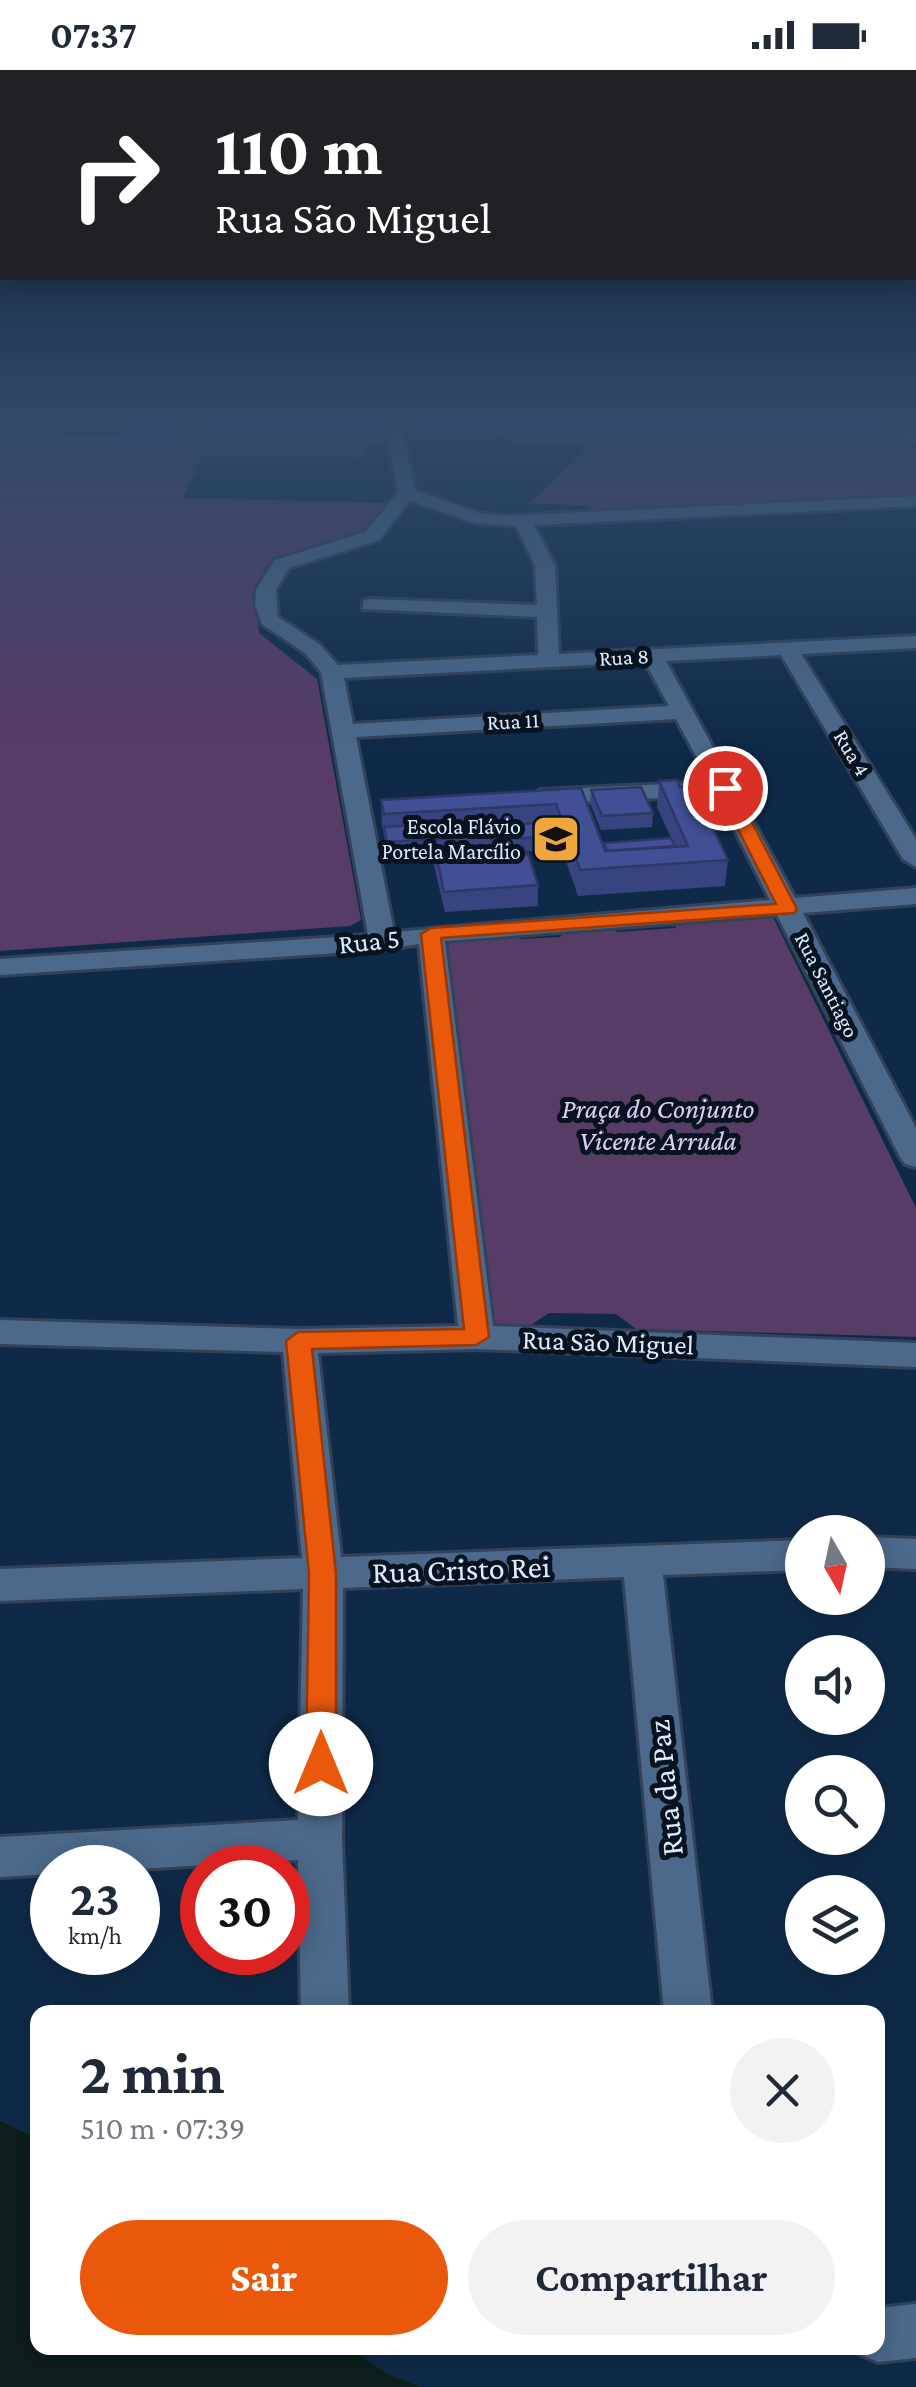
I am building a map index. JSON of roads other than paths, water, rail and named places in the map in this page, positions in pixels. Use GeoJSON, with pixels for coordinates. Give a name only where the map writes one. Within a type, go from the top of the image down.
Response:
{"type":"FeatureCollection","features":[{"type":"Feature","properties":{"kind":"street"},"geometry":{"type":"LineString","coordinates":[[377,530],[372,536],[282,564],[264,599],[269,620],[311,646],[332,672],[342,730],[365,806],[383,942]]}},
{"type":"Feature","properties":{"kind":"street"},"geometry":{"type":"LineString","coordinates":[[528,530],[545,565],[549,588],[549,662]]}},
{"type":"Feature","properties":{"kind":"street"},"geometry":{"type":"LineString","coordinates":[[370,605],[547,611]]}},
{"type":"Feature","properties":{"kind":"street","name":"Rua 8"},"geometry":{"type":"LineString","coordinates":[[332,672],[916,642]]}},
{"type":"Feature","properties":{"kind":"street","name":"Rua 4"},"geometry":{"type":"LineString","coordinates":[[787,648],[916,859]]}},
{"type":"Feature","properties":{"kind":"street","name":"Rua Santiago"},"geometry":{"type":"LineString","coordinates":[[652,656],[685,712],[916,1157]]}},
{"type":"Feature","properties":{"kind":"street","name":"Rua 11"},"geometry":{"type":"LineString","coordinates":[[342,730],[685,712]]}},
{"type":"Feature","properties":{"kind":"street"},"geometry":{"type":"LineString","coordinates":[[511,798],[725,788]]}},
{"type":"Feature","properties":{"kind":"street","name":"Rua 5"},"geometry":{"type":"LineString","coordinates":[[0,967],[383,942],[431,934],[916,896]]}},
{"type":"Feature","properties":{"kind":"street"},"geometry":{"type":"LineString","coordinates":[[431,934],[476,1337]]}},
{"type":"Feature","properties":{"kind":"street","name":"Rua São Miguel"},"geometry":{"type":"LineString","coordinates":[[0,1332],[298,1341],[476,1337],[916,1355]]}},
{"type":"Feature","properties":{"kind":"street"},"geometry":{"type":"LineString","coordinates":[[298,1341],[322,1574],[320,1839],[324,2005]]}},
{"type":"Feature","properties":{"kind":"street"},"geometry":{"type":"LineString","coordinates":[[885,1553],[916,1554]]}},
{"type":"Feature","properties":{"kind":"street","name":"Rua Cristo Rei"},"geometry":{"type":"LineString","coordinates":[[0,1585],[785,1556]]}},
{"type":"Feature","properties":{"kind":"street","name":"Rua da Paz"},"geometry":{"type":"LineString","coordinates":[[642,1564],[687,2005]]}},
{"type":"Feature","properties":{"kind":"street"},"geometry":{"type":"LineString","coordinates":[[0,1857],[320,1839]]}},
{"type":"Feature","properties":{"kind":"street"},"geometry":{"type":"LineString","coordinates":[[885,2334],[916,2331]]}},
{"type":"Feature","properties":{"kind":"place","name":"Escola Flávio Portela Marcílio"},"geometry":{"type":"Point","coordinates":[556,839]}},
{"type":"Feature","properties":{"kind":"park label","name":"Praça do Conjunto Vicente Arruda"},"geometry":{"type":"Point","coordinates":[658,1124]}}]}
